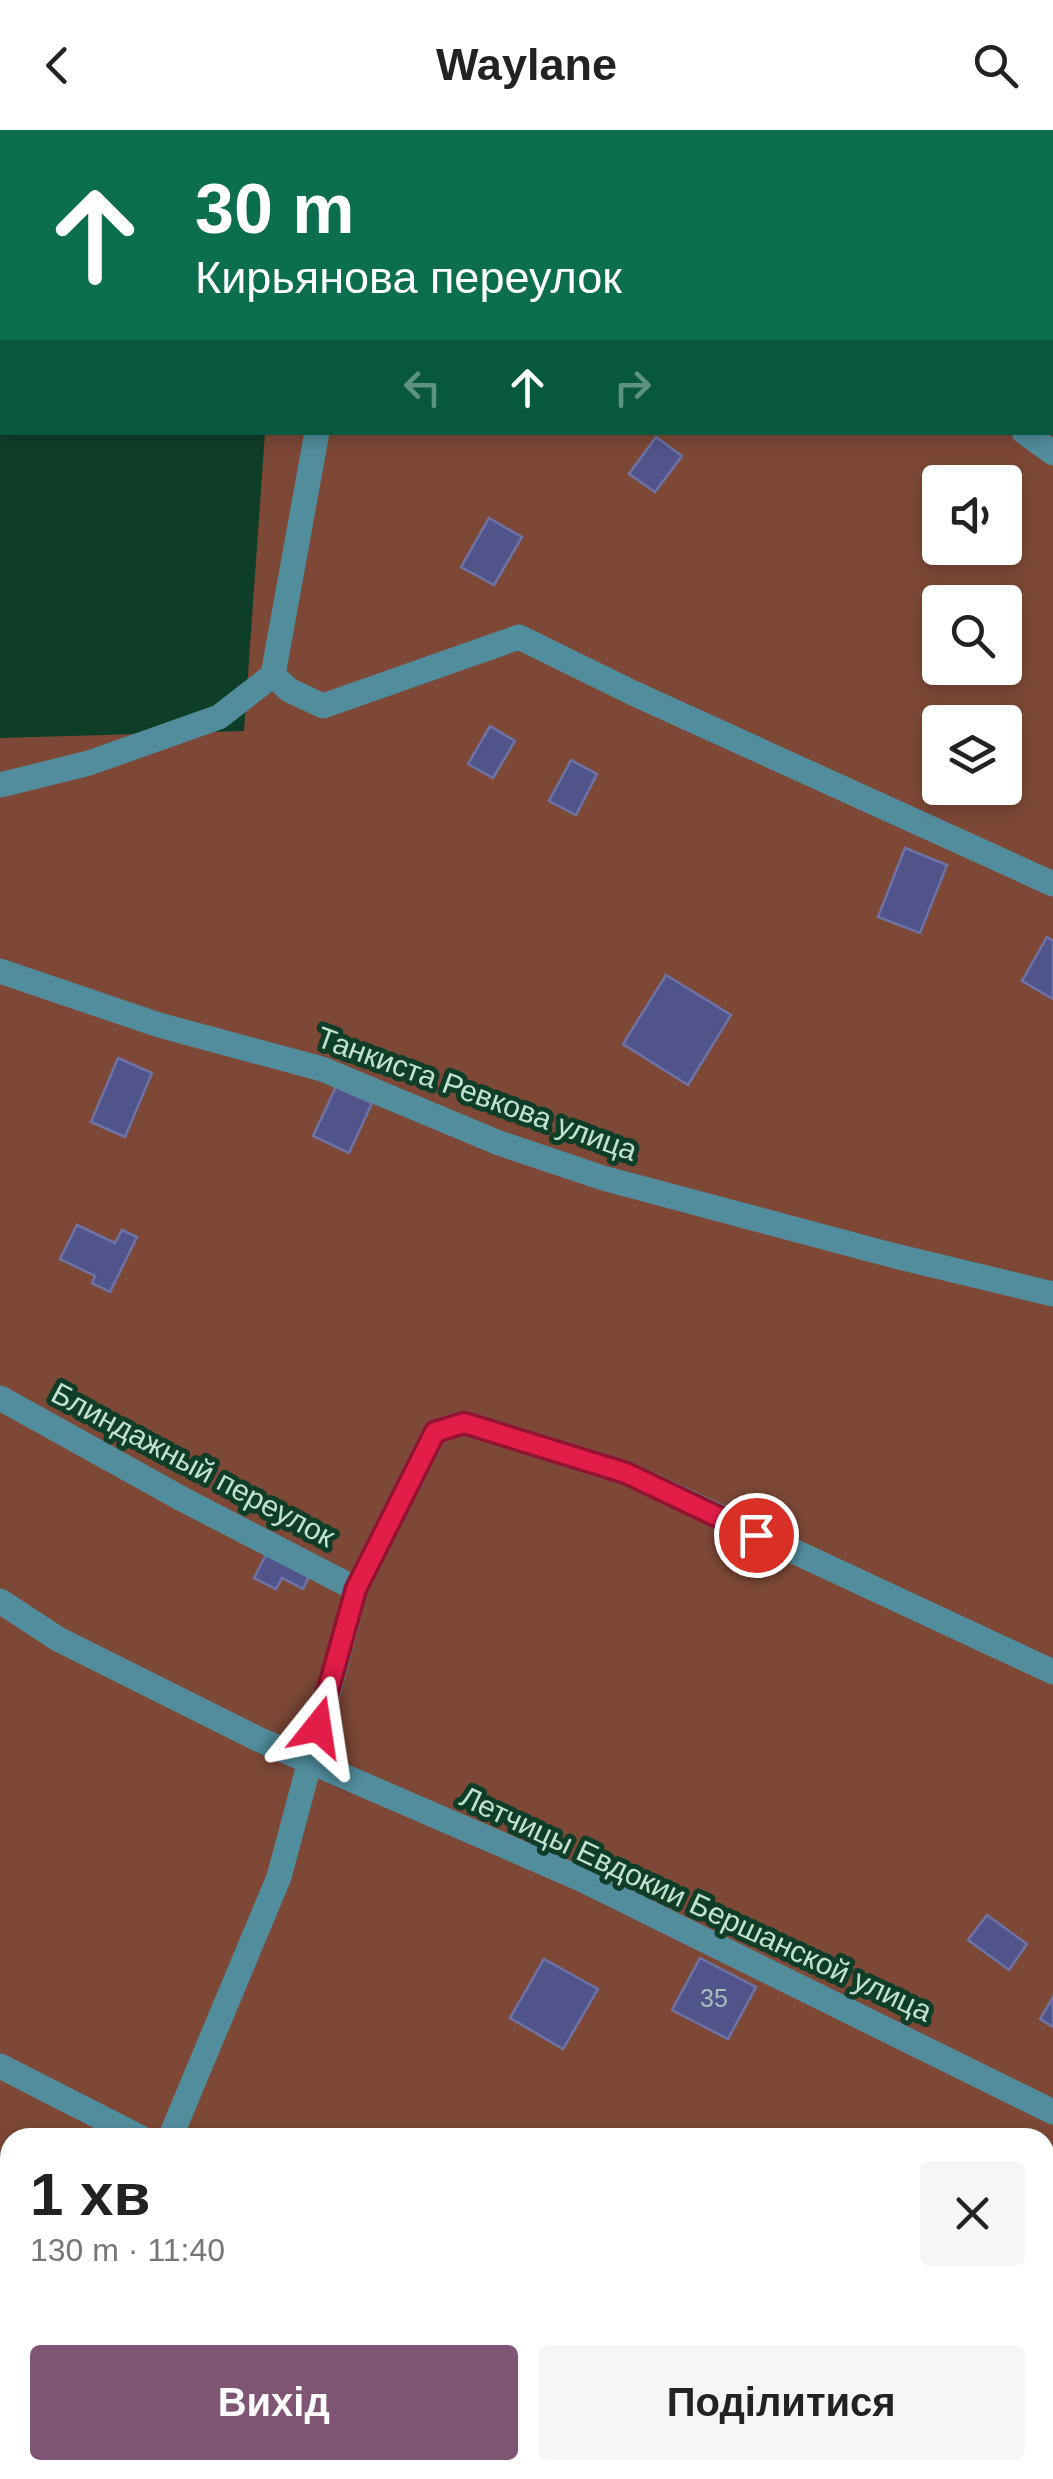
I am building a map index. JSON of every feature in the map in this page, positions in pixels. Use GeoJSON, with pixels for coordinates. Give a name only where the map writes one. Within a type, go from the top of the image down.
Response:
{"type":"FeatureCollection","features":[{"type":"Feature","properties":{"kind":"lane"},"geometry":{"type":"LineString","coordinates":[[0,785],[89,764],[219,717],[272,675],[316,435]]}},
{"type":"Feature","properties":{"kind":"lane"},"geometry":{"type":"LineString","coordinates":[[1028,435],[1053,453]]}},
{"type":"Feature","properties":{"kind":"lane"},"geometry":{"type":"LineString","coordinates":[[272,675],[289,690],[323,706],[519,637],[650,701],[1053,884]]}},
{"type":"Feature","properties":{"kind":"lane","name":"Танкиста Ревкова улица"},"geometry":{"type":"LineString","coordinates":[[0,970],[159,1025],[322,1069],[499,1143],[603,1178],[1053,1294]]}},
{"type":"Feature","properties":{"kind":"lane","name":"Блиндажный переулок"},"geometry":{"type":"LineString","coordinates":[[0,1398],[356,1589]]}},
{"type":"Feature","properties":{"kind":"lane"},"geometry":{"type":"LineString","coordinates":[[174,2128],[279,1877],[356,1589],[435,1432],[464,1423],[626,1473],[1053,1672]]}},
{"type":"Feature","properties":{"kind":"lane","name":"Летчицы Евдокии Бершанской улица"},"geometry":{"type":"LineString","coordinates":[[0,1602],[58,1638],[258,1739],[581,1878],[1053,2112]]}},
{"type":"Feature","properties":{"kind":"lane"},"geometry":{"type":"LineString","coordinates":[[0,2066],[121,2128]]}},
{"type":"Feature","properties":{"kind":"shaded area"},"geometry":{"type":"Polygon","coordinates":[[[265,435],[1053,435],[1053,2128],[0,2128],[0,738],[244,731],[265,435]]]}},
{"type":"Feature","properties":{"kind":"building"},"geometry":{"type":"Polygon","coordinates":[[[656,437],[682,456],[655,492],[629,474],[656,437]]]}},
{"type":"Feature","properties":{"kind":"building"},"geometry":{"type":"Polygon","coordinates":[[[489,518],[522,537],[494,585],[461,567],[489,518]]]}},
{"type":"Feature","properties":{"kind":"building"},"geometry":{"type":"Polygon","coordinates":[[[490,726],[515,741],[493,778],[468,764],[490,726]]]}},
{"type":"Feature","properties":{"kind":"building"},"geometry":{"type":"Polygon","coordinates":[[[571,760],[597,774],[576,815],[549,801],[571,760]]]}},
{"type":"Feature","properties":{"kind":"building"},"geometry":{"type":"Polygon","coordinates":[[[905,848],[947,865],[920,933],[878,917],[905,848]]]}},
{"type":"Feature","properties":{"kind":"building"},"geometry":{"type":"Polygon","coordinates":[[[1047,937],[1053,941],[1053,999],[1022,981],[1047,937]]]}},
{"type":"Feature","properties":{"kind":"building"},"geometry":{"type":"Polygon","coordinates":[[[666,975],[731,1015],[688,1085],[623,1044],[666,975]]]}},
{"type":"Feature","properties":{"kind":"building"},"geometry":{"type":"Polygon","coordinates":[[[118,1058],[152,1073],[125,1137],[91,1122],[118,1058]]]}},
{"type":"Feature","properties":{"kind":"building"},"geometry":{"type":"Polygon","coordinates":[[[336,1087],[372,1103],[349,1153],[313,1136],[336,1087]]]}},
{"type":"Feature","properties":{"kind":"building"},"geometry":{"type":"Polygon","coordinates":[[[77,1225],[115,1243],[122,1230],[137,1237],[110,1292],[92,1283],[95,1276],[60,1259],[77,1225]]]}},
{"type":"Feature","properties":{"kind":"building"},"geometry":{"type":"Polygon","coordinates":[[[269,1549],[312,1570],[303,1589],[282,1578],[276,1589],[254,1578],[269,1549]]]}},
{"type":"Feature","properties":{"kind":"building"},"geometry":{"type":"Polygon","coordinates":[[[987,1915],[1027,1944],[1009,1970],[968,1940],[987,1915]]]}},
{"type":"Feature","properties":{"kind":"building"},"geometry":{"type":"Polygon","coordinates":[[[700,1958],[756,1987],[728,2039],[672,2010],[700,1958]]]}},
{"type":"Feature","properties":{"kind":"building"},"geometry":{"type":"Polygon","coordinates":[[[544,1959],[598,1989],[563,2049],[510,2018],[544,1959]]]}},
{"type":"Feature","properties":{"kind":"building"},"geometry":{"type":"Polygon","coordinates":[[[1053,1997],[1053,2027],[1040,2019],[1053,1997]]]}},
{"type":"Feature","properties":{"kind":"route"},"geometry":{"type":"LineString","coordinates":[[318,1727],[356,1589],[435,1432],[464,1423],[626,1473],[756,1535]]}}]}
